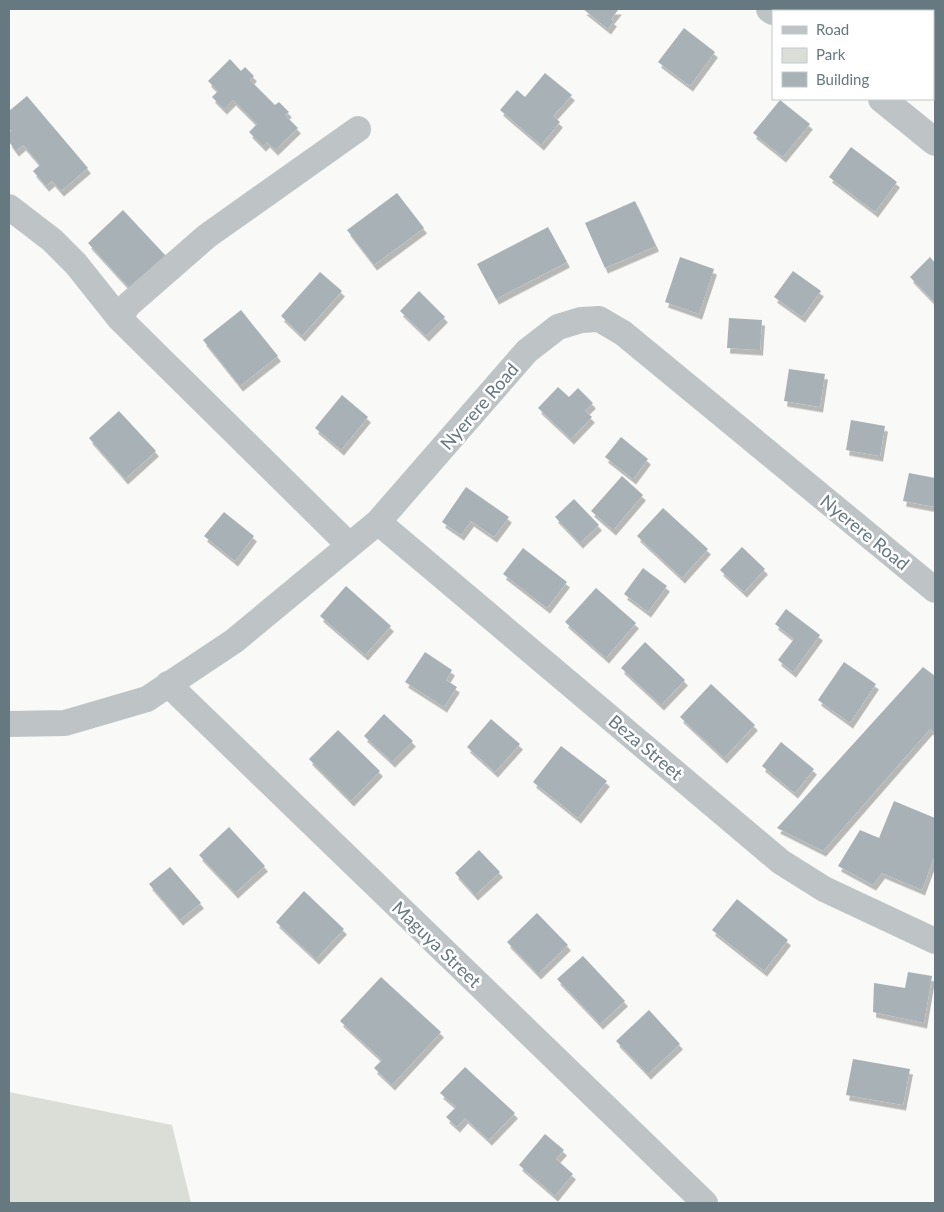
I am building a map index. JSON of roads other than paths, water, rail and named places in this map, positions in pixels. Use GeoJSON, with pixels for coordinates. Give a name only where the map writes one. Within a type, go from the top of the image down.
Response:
{"type":"FeatureCollection","features":[{"type":"Feature","properties":{"kind":"street"},"geometry":{"type":"LineString","coordinates":[[883,100],[935,142]]}},
{"type":"Feature","properties":{"kind":"street"},"geometry":{"type":"LineString","coordinates":[[119,318],[128,305],[208,236],[358,129]]}},
{"type":"Feature","properties":{"kind":"street"},"geometry":{"type":"LineString","coordinates":[[9,207],[52,240],[76,264],[119,318],[350,545]]}},
{"type":"Feature","properties":{"kind":"street","name":"Nyerere Road"},"geometry":{"type":"LineString","coordinates":[[9,724],[65,723],[147,699],[234,641],[378,522],[527,351],[558,327],[581,320],[599,319],[623,333],[935,590]]}},
{"type":"Feature","properties":{"kind":"street","name":"Beza Street"},"geometry":{"type":"LineString","coordinates":[[378,522],[781,862],[824,889],[935,941]]}},
{"type":"Feature","properties":{"kind":"street","name":"Maguya Street"},"geometry":{"type":"LineString","coordinates":[[168,684],[705,1203]]}}]}
